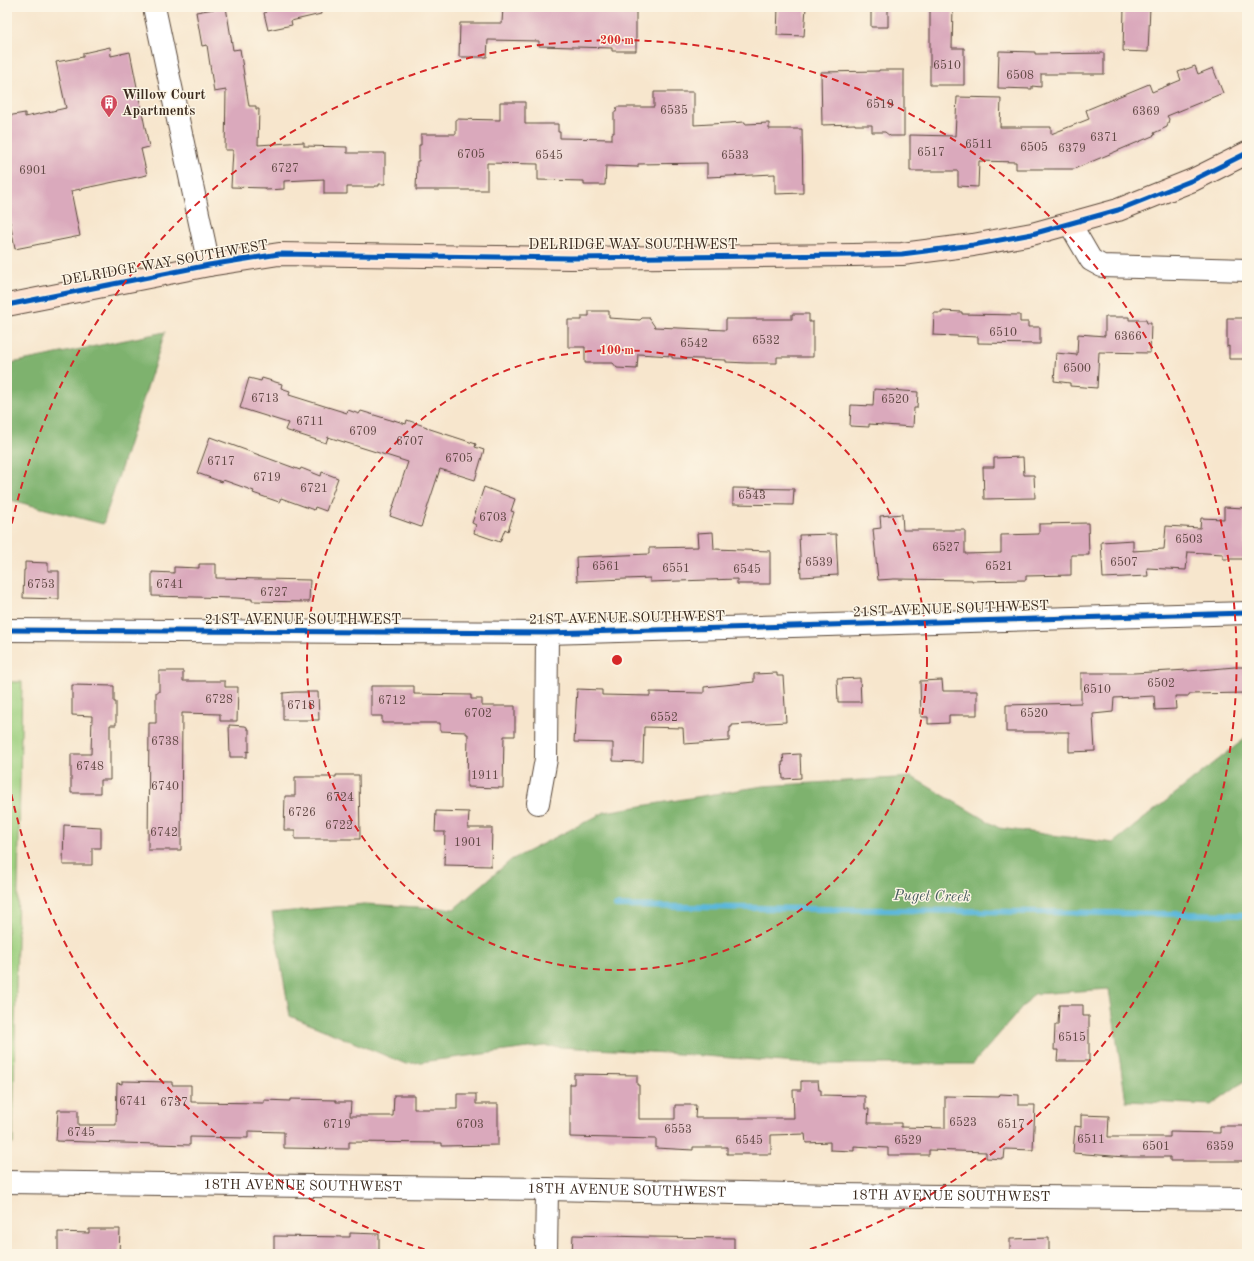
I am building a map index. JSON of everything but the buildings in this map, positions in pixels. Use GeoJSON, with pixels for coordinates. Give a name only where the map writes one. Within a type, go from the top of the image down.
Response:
{"type":"FeatureCollection","features":[{"type":"Feature","properties":{"kind":"main road","name":"DELRIDGE WAY SOUTHWEST"},"geometry":{"type":"LineString","coordinates":[[7,305],[209,265],[279,254],[570,258],[882,255],[973,245],[1032,234],[1118,210],[1186,182],[1247,153]]}},
{"type":"Feature","properties":{"kind":"street"},"geometry":{"type":"LineString","coordinates":[[154,7],[209,265]]}},
{"type":"Feature","properties":{"kind":"street"},"geometry":{"type":"LineString","coordinates":[[1070,224],[1091,260],[1102,266],[1247,270]]}},
{"type":"Feature","properties":{"kind":"street","name":"21ST AVENUE SOUTHWEST"},"geometry":{"type":"LineString","coordinates":[[7,630],[547,633],[1247,613]]}},
{"type":"Feature","properties":{"kind":"street"},"geometry":{"type":"LineString","coordinates":[[538,803],[546,759],[547,633]]}},
{"type":"Feature","properties":{"kind":"street","name":"18TH AVENUE SOUTHWEST"},"geometry":{"type":"LineString","coordinates":[[7,1182],[547,1189],[836,1195],[1247,1199]]}},
{"type":"Feature","properties":{"kind":"street"},"geometry":{"type":"LineString","coordinates":[[546,1254],[547,1189]]}},
{"type":"Feature","properties":{"kind":"green space"},"geometry":{"type":"Polygon","coordinates":[[[165,332],[103,524],[7,499],[7,364],[165,332]]]}},
{"type":"Feature","properties":{"kind":"green space"},"geometry":{"type":"Polygon","coordinates":[[[7,682],[22,682],[13,1144],[7,1144],[7,682]]]}},
{"type":"Feature","properties":{"kind":"green space"},"geometry":{"type":"Polygon","coordinates":[[[1247,737],[1247,1079],[1211,1105],[1126,1101],[1109,989],[1034,994],[973,1064],[809,1064],[666,1053],[544,1046],[406,1064],[290,1016],[272,913],[364,904],[454,909],[511,860],[605,812],[763,786],[912,777],[999,828],[1113,843],[1247,737]]]}},
{"type":"Feature","properties":{"kind":"waterway","name":"Puget Creek"},"geometry":{"type":"LineString","coordinates":[[616,906],[1247,915]]}},
{"type":"Feature","properties":{"kind":"cycle path"},"geometry":{"type":"LineString","coordinates":[[7,305],[209,265],[279,254],[570,258],[902,254],[973,245],[1032,234],[1118,210],[1193,180],[1247,153]]}},
{"type":"Feature","properties":{"kind":"cycle path"},"geometry":{"type":"LineString","coordinates":[[7,630],[547,633],[1247,613]]}},
{"type":"Feature","properties":{"kind":"place","name":"Willow Court Apartments"},"geometry":{"type":"Point","coordinates":[109,118]}}]}
